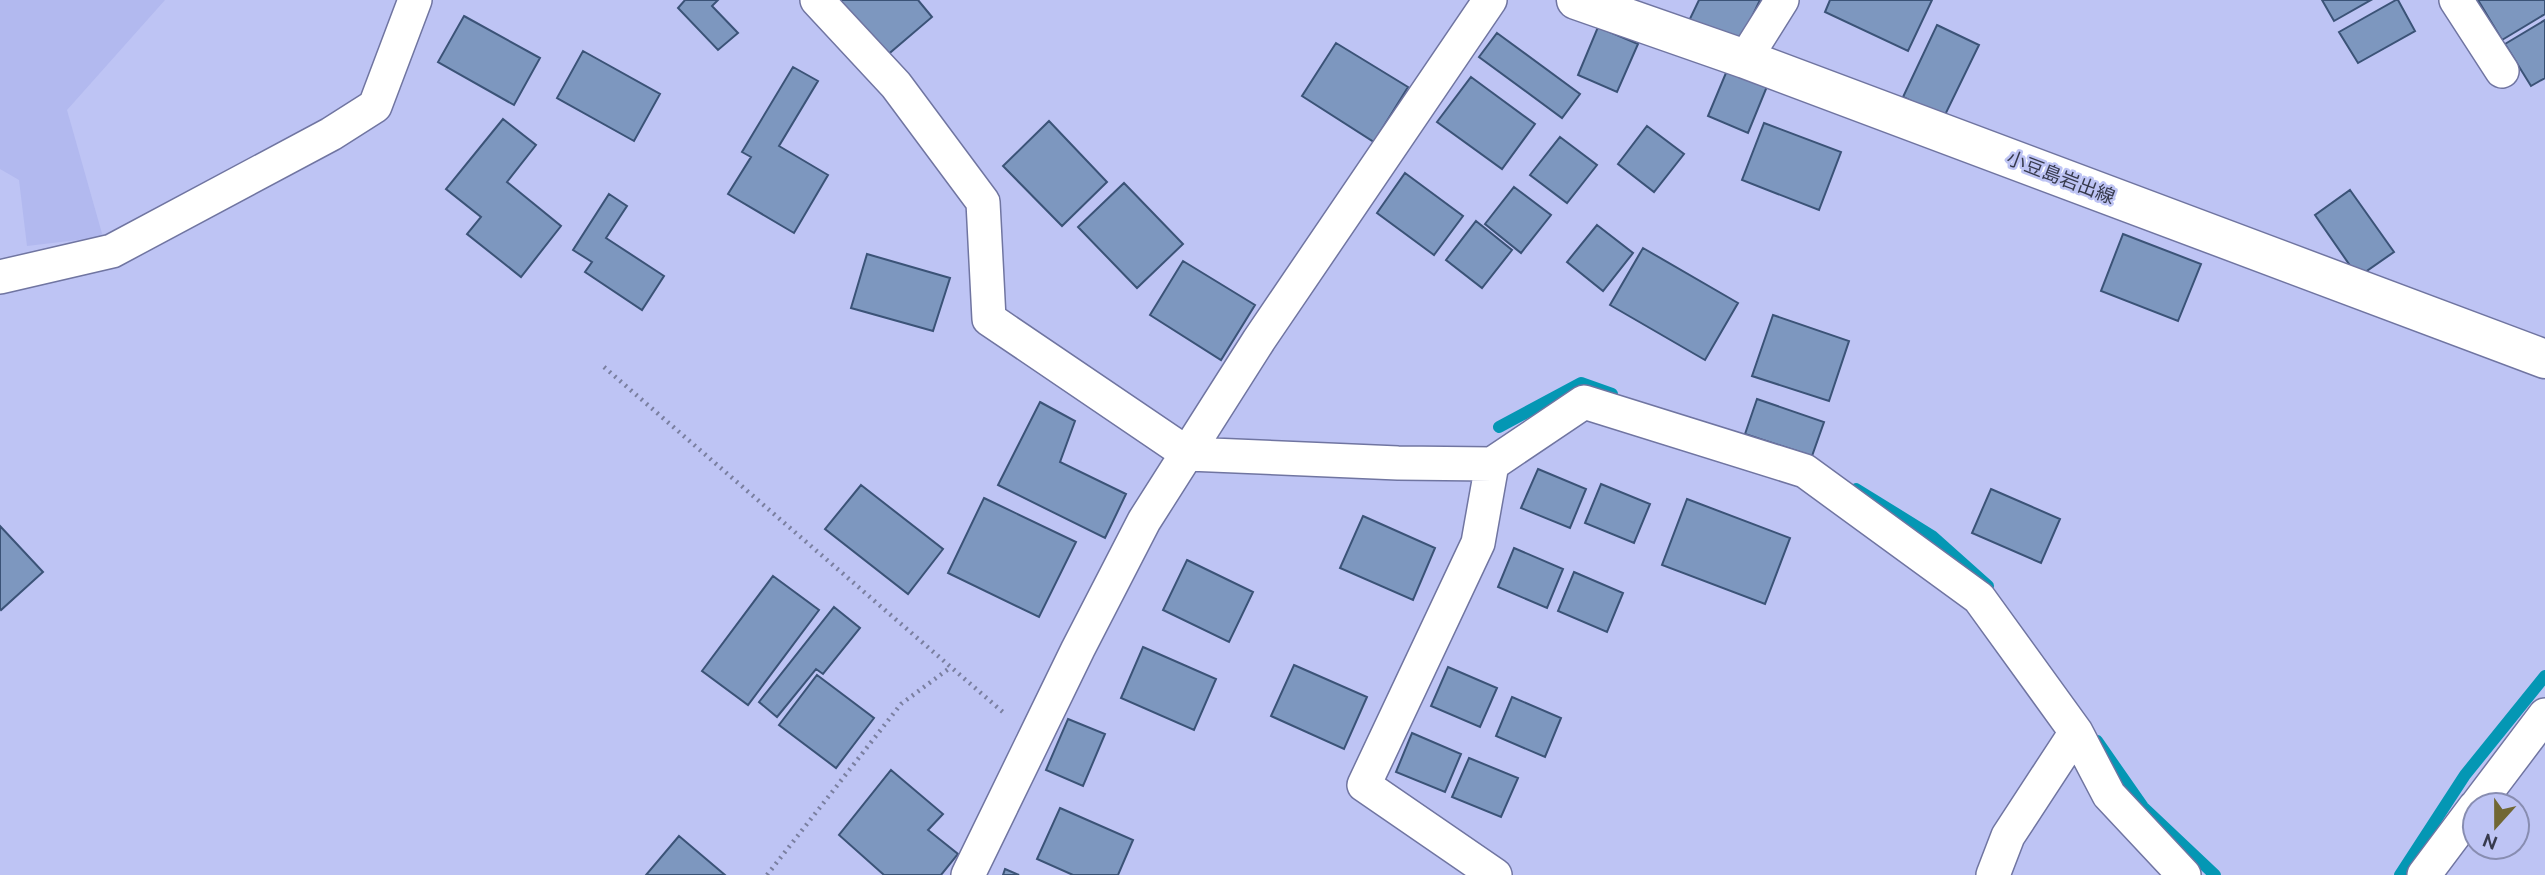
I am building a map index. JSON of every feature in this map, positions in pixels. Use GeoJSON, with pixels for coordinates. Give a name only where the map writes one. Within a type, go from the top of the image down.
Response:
{"type":"FeatureCollection","features":[{"type":"Feature","properties":{"kind":"main road","name":"小豆島岩出線"},"geometry":{"type":"LineString","coordinates":[[1576,0],[1745,59],[2545,359]]}},
{"type":"Feature","properties":{"kind":"street"},"geometry":{"type":"LineString","coordinates":[[0,277],[113,251],[331,134],[375,106],[415,0]]}},
{"type":"Feature","properties":{"kind":"street"},"geometry":{"type":"LineString","coordinates":[[817,0],[896,85],[983,202],[989,319],[1188,454],[1492,464],[1584,402],[1805,471],[1979,598],[2076,732],[2109,794],[2184,875]]}},
{"type":"Feature","properties":{"kind":"street"},"geometry":{"type":"LineString","coordinates":[[968,875],[1144,521],[1259,340],[1490,0]]}},
{"type":"Feature","properties":{"kind":"street"},"geometry":{"type":"LineString","coordinates":[[1745,59],[1782,0]]}},
{"type":"Feature","properties":{"kind":"street"},"geometry":{"type":"LineString","coordinates":[[2456,0],[2501,71]]}},
{"type":"Feature","properties":{"kind":"street"},"geometry":{"type":"LineString","coordinates":[[1492,464],[1478,543],[1364,785],[1495,875]]}},
{"type":"Feature","properties":{"kind":"street"},"geometry":{"type":"LineString","coordinates":[[2487,791],[2545,715]]}},
{"type":"Feature","properties":{"kind":"street"},"geometry":{"type":"LineString","coordinates":[[1993,875],[2008,836],[2076,732]]}},
{"type":"Feature","properties":{"kind":"street"},"geometry":{"type":"LineString","coordinates":[[2424,875],[2461,826]]}},
{"type":"Feature","properties":{"kind":"path"},"geometry":{"type":"LineString","coordinates":[[604,367],[1034,738]]}},
{"type":"Feature","properties":{"kind":"path"},"geometry":{"type":"LineString","coordinates":[[767,875],[901,704],[951,667]]}},
{"type":"Feature","properties":{"kind":"shaded area"},"geometry":{"type":"Polygon","coordinates":[[[0,0],[165,0],[67,110],[103,237],[27,246],[19,180],[0,169],[0,0]]]}},
{"type":"Feature","properties":{"kind":"building"},"geometry":{"type":"Polygon","coordinates":[[[685,0],[718,0],[712,6],[738,33],[718,50],[678,8],[685,0]]]}},
{"type":"Feature","properties":{"kind":"building"},"geometry":{"type":"Polygon","coordinates":[[[835,0],[918,0],[932,17],[885,57],[835,0]]]}},
{"type":"Feature","properties":{"kind":"building"},"geometry":{"type":"Polygon","coordinates":[[[1699,0],[1760,0],[1737,48],[1687,25],[1699,0]]]}},
{"type":"Feature","properties":{"kind":"building"},"geometry":{"type":"Polygon","coordinates":[[[1830,0],[1932,0],[1908,51],[1825,12],[1830,0]]]}},
{"type":"Feature","properties":{"kind":"building"},"geometry":{"type":"Polygon","coordinates":[[[2322,0],[2371,0],[2334,21],[2322,0]]]}},
{"type":"Feature","properties":{"kind":"building"},"geometry":{"type":"Polygon","coordinates":[[[2396,0],[2415,31],[2358,63],[2339,32],[2396,0]]]}},
{"type":"Feature","properties":{"kind":"building"},"geometry":{"type":"Polygon","coordinates":[[[2478,0],[2545,0],[2545,14],[2502,40],[2478,0]]]}},
{"type":"Feature","properties":{"kind":"building"},"geometry":{"type":"Polygon","coordinates":[[[464,16],[540,58],[514,105],[438,62],[464,16]]]}},
{"type":"Feature","properties":{"kind":"building"},"geometry":{"type":"Polygon","coordinates":[[[2545,20],[2545,78],[2531,86],[2505,44],[2545,20]]]}},
{"type":"Feature","properties":{"kind":"building"},"geometry":{"type":"Polygon","coordinates":[[[1937,25],[1979,45],[1944,117],[1903,97],[1937,25]]]}},
{"type":"Feature","properties":{"kind":"building"},"geometry":{"type":"Polygon","coordinates":[[[1598,27],[1638,44],[1617,92],[1578,75],[1598,27]]]}},
{"type":"Feature","properties":{"kind":"building"},"geometry":{"type":"Polygon","coordinates":[[[1497,33],[1580,94],[1562,118],[1479,57],[1497,33]]]}},
{"type":"Feature","properties":{"kind":"building"},"geometry":{"type":"Polygon","coordinates":[[[1336,43],[1408,87],[1374,142],[1302,96],[1336,43]]]}},
{"type":"Feature","properties":{"kind":"building"},"geometry":{"type":"Polygon","coordinates":[[[583,51],[660,94],[634,141],[557,98],[583,51]]]}},
{"type":"Feature","properties":{"kind":"building"},"geometry":{"type":"Polygon","coordinates":[[[793,67],[818,81],[779,146],[828,175],[794,233],[728,194],[751,157],[742,152],[793,67]]]}},
{"type":"Feature","properties":{"kind":"building"},"geometry":{"type":"Polygon","coordinates":[[[1728,68],[1768,84],[1748,133],[1708,116],[1728,68]]]}},
{"type":"Feature","properties":{"kind":"building"},"geometry":{"type":"Polygon","coordinates":[[[1471,77],[1535,124],[1502,169],[1437,122],[1471,77]]]}},
{"type":"Feature","properties":{"kind":"building"},"geometry":{"type":"Polygon","coordinates":[[[503,119],[536,145],[507,182],[561,226],[521,277],[467,234],[481,217],[446,189],[503,119]]]}},
{"type":"Feature","properties":{"kind":"building"},"geometry":{"type":"Polygon","coordinates":[[[1049,121],[1107,182],[1062,226],[1003,166],[1049,121]]]}},
{"type":"Feature","properties":{"kind":"building"},"geometry":{"type":"Polygon","coordinates":[[[1764,123],[1841,152],[1819,210],[1742,180],[1764,123]]]}},
{"type":"Feature","properties":{"kind":"building"},"geometry":{"type":"Polygon","coordinates":[[[1647,126],[1684,154],[1654,192],[1618,164],[1647,126]]]}},
{"type":"Feature","properties":{"kind":"building"},"geometry":{"type":"Polygon","coordinates":[[[1560,137],[1597,165],[1567,203],[1530,175],[1560,137]]]}},
{"type":"Feature","properties":{"kind":"building"},"geometry":{"type":"Polygon","coordinates":[[[1405,173],[1463,216],[1434,255],[1377,213],[1405,173]]]}},
{"type":"Feature","properties":{"kind":"building"},"geometry":{"type":"Polygon","coordinates":[[[1124,183],[1183,244],[1137,288],[1078,227],[1124,183]]]}},
{"type":"Feature","properties":{"kind":"building"},"geometry":{"type":"Polygon","coordinates":[[[1514,187],[1551,215],[1521,253],[1485,224],[1514,187]]]}},
{"type":"Feature","properties":{"kind":"building"},"geometry":{"type":"Polygon","coordinates":[[[2350,190],[2394,252],[2358,277],[2315,215],[2350,190]]]}},
{"type":"Feature","properties":{"kind":"building"},"geometry":{"type":"Polygon","coordinates":[[[609,194],[627,206],[606,238],[664,276],[642,310],[585,272],[592,262],[573,250],[609,194]]]}},
{"type":"Feature","properties":{"kind":"building"},"geometry":{"type":"Polygon","coordinates":[[[1476,221],[1512,250],[1482,288],[1446,260],[1476,221]]]}},
{"type":"Feature","properties":{"kind":"building"},"geometry":{"type":"Polygon","coordinates":[[[1597,225],[1633,253],[1603,291],[1567,262],[1597,225]]]}},
{"type":"Feature","properties":{"kind":"building"},"geometry":{"type":"Polygon","coordinates":[[[2123,234],[2201,264],[2178,321],[2101,291],[2123,234]]]}},
{"type":"Feature","properties":{"kind":"building"},"geometry":{"type":"Polygon","coordinates":[[[1643,248],[1738,303],[1705,360],[1610,305],[1643,248]]]}},
{"type":"Feature","properties":{"kind":"building"},"geometry":{"type":"Polygon","coordinates":[[[867,254],[950,278],[933,331],[851,308],[867,254]]]}},
{"type":"Feature","properties":{"kind":"building"},"geometry":{"type":"Polygon","coordinates":[[[1183,261],[1255,305],[1221,360],[1150,315],[1183,261]]]}},
{"type":"Feature","properties":{"kind":"building"},"geometry":{"type":"Polygon","coordinates":[[[1773,315],[1849,341],[1829,401],[1752,376],[1773,315]]]}},
{"type":"Feature","properties":{"kind":"building"},"geometry":{"type":"Polygon","coordinates":[[[1757,399],[1824,422],[1812,456],[1745,434],[1757,399]]]}},
{"type":"Feature","properties":{"kind":"building"},"geometry":{"type":"Polygon","coordinates":[[[1040,402],[1075,421],[1060,462],[1126,494],[1105,538],[998,485],[1040,402]]]}},
{"type":"Feature","properties":{"kind":"building"},"geometry":{"type":"Polygon","coordinates":[[[1538,469],[1586,489],[1570,528],[1521,508],[1538,469]]]}},
{"type":"Feature","properties":{"kind":"building"},"geometry":{"type":"Polygon","coordinates":[[[1601,484],[1650,504],[1634,543],[1585,523],[1601,484]]]}},
{"type":"Feature","properties":{"kind":"building"},"geometry":{"type":"Polygon","coordinates":[[[861,485],[943,549],[908,594],[825,529],[861,485]]]}},
{"type":"Feature","properties":{"kind":"building"},"geometry":{"type":"Polygon","coordinates":[[[1991,489],[2060,519],[2041,563],[1972,533],[1991,489]]]}},
{"type":"Feature","properties":{"kind":"building"},"geometry":{"type":"Polygon","coordinates":[[[984,498],[1076,542],[1039,617],[948,573],[984,498]]]}},
{"type":"Feature","properties":{"kind":"building"},"geometry":{"type":"Polygon","coordinates":[[[1687,499],[1790,538],[1765,604],[1662,565],[1687,499]]]}},
{"type":"Feature","properties":{"kind":"building"},"geometry":{"type":"Polygon","coordinates":[[[1363,516],[1435,548],[1413,600],[1340,568],[1363,516]]]}},
{"type":"Feature","properties":{"kind":"building"},"geometry":{"type":"Polygon","coordinates":[[[0,526],[43,572],[1,610],[0,609],[0,526]]]}},
{"type":"Feature","properties":{"kind":"building"},"geometry":{"type":"Polygon","coordinates":[[[1514,548],[1563,569],[1547,608],[1498,587],[1514,548]]]}},
{"type":"Feature","properties":{"kind":"building"},"geometry":{"type":"Polygon","coordinates":[[[1187,560],[1253,592],[1229,642],[1163,610],[1187,560]]]}},
{"type":"Feature","properties":{"kind":"building"},"geometry":{"type":"Polygon","coordinates":[[[1574,572],[1623,593],[1607,632],[1558,611],[1574,572]]]}},
{"type":"Feature","properties":{"kind":"building"},"geometry":{"type":"Polygon","coordinates":[[[773,576],[819,610],[748,705],[702,671],[773,576]]]}},
{"type":"Feature","properties":{"kind":"building"},"geometry":{"type":"Polygon","coordinates":[[[834,607],[860,628],[823,674],[816,669],[777,717],[759,702],[834,607]]]}},
{"type":"Feature","properties":{"kind":"building"},"geometry":{"type":"Polygon","coordinates":[[[1143,647],[1216,679],[1194,730],[1121,698],[1143,647]]]}},
{"type":"Feature","properties":{"kind":"building"},"geometry":{"type":"Polygon","coordinates":[[[1294,665],[1367,697],[1344,749],[1271,716],[1294,665]]]}},
{"type":"Feature","properties":{"kind":"building"},"geometry":{"type":"Polygon","coordinates":[[[1448,667],[1497,688],[1480,727],[1431,706],[1448,667]]]}},
{"type":"Feature","properties":{"kind":"building"},"geometry":{"type":"Polygon","coordinates":[[[817,675],[874,718],[836,768],[779,725],[817,675]]]}},
{"type":"Feature","properties":{"kind":"building"},"geometry":{"type":"Polygon","coordinates":[[[1512,697],[1561,718],[1545,757],[1496,736],[1512,697]]]}},
{"type":"Feature","properties":{"kind":"building"},"geometry":{"type":"Polygon","coordinates":[[[1068,719],[1105,734],[1083,786],[1046,770],[1068,719]]]}},
{"type":"Feature","properties":{"kind":"building"},"geometry":{"type":"Polygon","coordinates":[[[1412,733],[1461,754],[1445,792],[1396,772],[1412,733]]]}},
{"type":"Feature","properties":{"kind":"building"},"geometry":{"type":"Polygon","coordinates":[[[1469,758],[1518,778],[1501,817],[1452,797],[1469,758]]]}},
{"type":"Feature","properties":{"kind":"building"},"geometry":{"type":"Polygon","coordinates":[[[891,770],[943,814],[928,830],[958,854],[941,875],[884,875],[839,835],[891,770]]]}},
{"type":"Feature","properties":{"kind":"building"},"geometry":{"type":"Polygon","coordinates":[[[1060,808],[1133,840],[1118,875],[1073,875],[1037,859],[1060,808]]]}},
{"type":"Feature","properties":{"kind":"building"},"geometry":{"type":"Polygon","coordinates":[[[679,836],[725,875],[646,875],[679,836]]]}},
{"type":"Feature","properties":{"kind":"building"},"geometry":{"type":"Polygon","coordinates":[[[1005,869],[1019,875],[1003,875],[1005,869]]]}},
{"type":"Feature","properties":{"kind":"waterway"},"geometry":{"type":"LineString","coordinates":[[1499,427],[1581,383],[1612,394]]}},
{"type":"Feature","properties":{"kind":"waterway"},"geometry":{"type":"LineString","coordinates":[[1856,489],[1932,536],[1988,586]]}},
{"type":"Feature","properties":{"kind":"waterway"},"geometry":{"type":"LineString","coordinates":[[2400,875],[2465,775],[2545,676]]}},
{"type":"Feature","properties":{"kind":"waterway"},"geometry":{"type":"LineString","coordinates":[[2097,741],[2143,807],[2215,875]]}}]}
